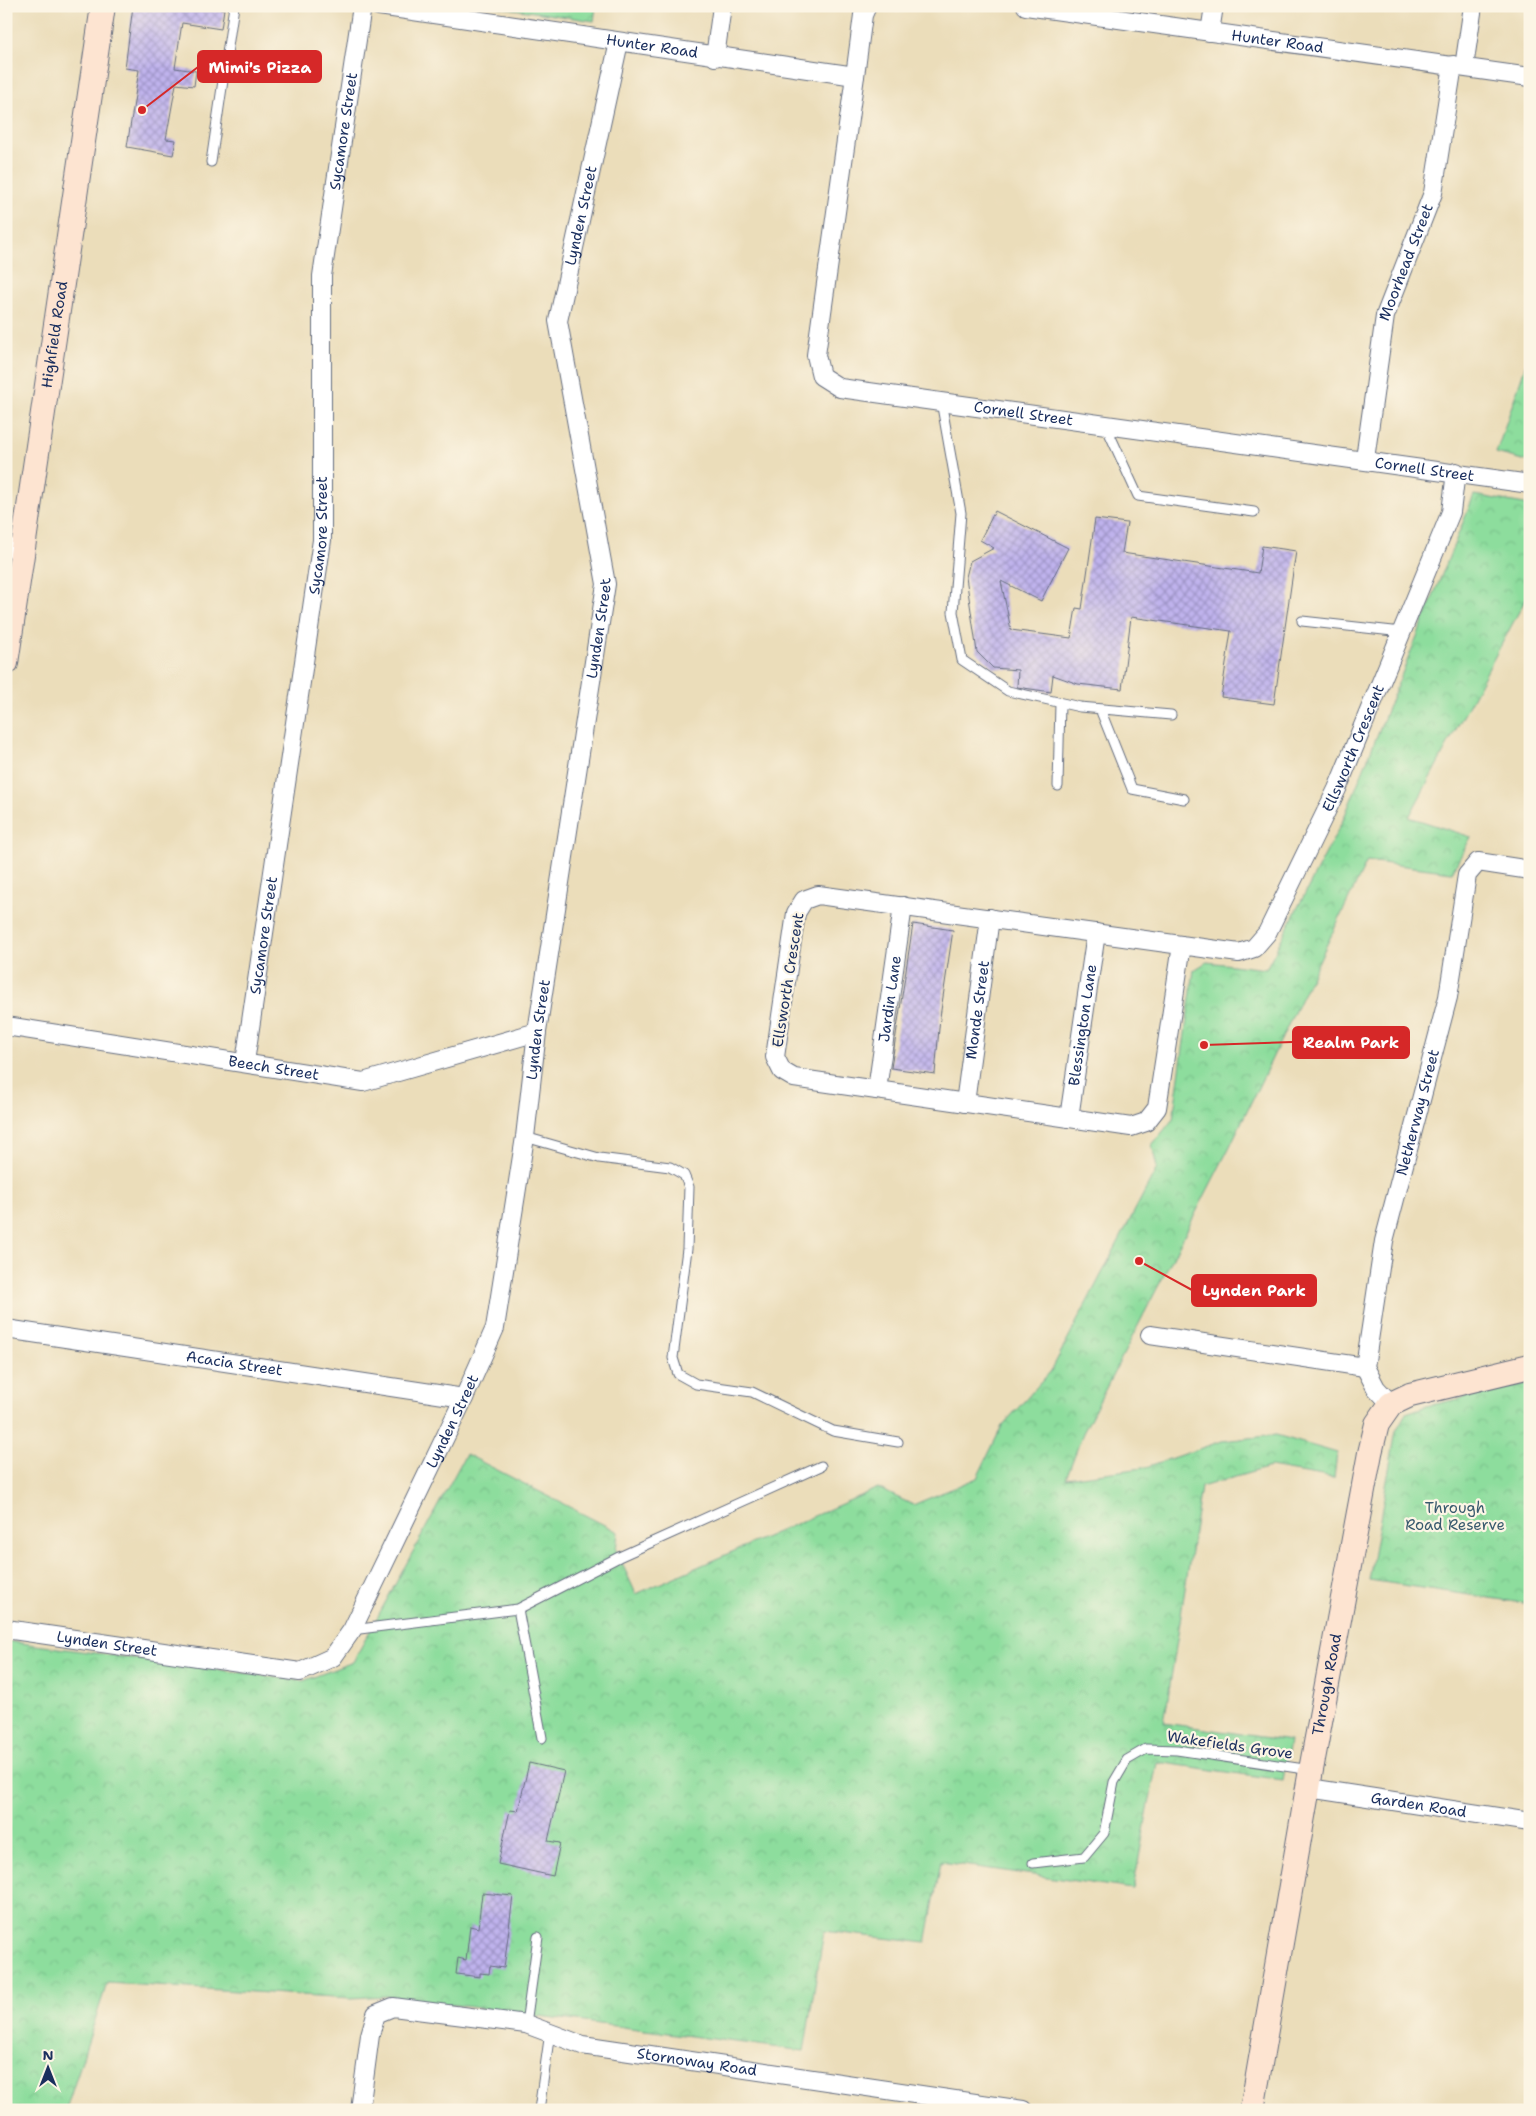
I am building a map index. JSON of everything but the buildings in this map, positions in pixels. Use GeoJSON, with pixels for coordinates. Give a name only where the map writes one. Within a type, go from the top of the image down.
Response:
{"type":"FeatureCollection","features":[{"type":"Feature","properties":{"kind":"street","name":"Highfield Road"},"geometry":{"type":"LineString","coordinates":[[6,662],[14,549],[103,6]]}},
{"type":"Feature","properties":{"kind":"street","name":"Sycamore Street"},"geometry":{"type":"LineString","coordinates":[[245,1062],[322,540],[322,276],[362,6]]}},
{"type":"Feature","properties":{"kind":"street","name":"Hunter Road"},"geometry":{"type":"LineString","coordinates":[[379,6],[855,76]]}},
{"type":"Feature","properties":{"kind":"street"},"geometry":{"type":"LineString","coordinates":[[715,56],[722,6]]}},
{"type":"Feature","properties":{"kind":"street"},"geometry":{"type":"LineString","coordinates":[[855,76],[863,15],[867,6]]}},
{"type":"Feature","properties":{"kind":"street","name":"Hunter Road"},"geometry":{"type":"LineString","coordinates":[[1026,6],[1530,77]]}},
{"type":"Feature","properties":{"kind":"street"},"geometry":{"type":"LineString","coordinates":[[1210,32],[1214,6]]}},
{"type":"Feature","properties":{"kind":"street","name":"Moorhead Street"},"geometry":{"type":"LineString","coordinates":[[1364,459],[1385,316],[1434,193],[1458,66],[1473,6]]}},
{"type":"Feature","properties":{"kind":"street","name":"Lynden Street"},"geometry":{"type":"LineString","coordinates":[[6,1629],[300,1672],[334,1657],[352,1630],[464,1398],[495,1328],[525,1137],[537,1032],[606,584],[558,321],[619,42]]}},
{"type":"Feature","properties":{"kind":"street","name":"Cornell Street"},"geometry":{"type":"LineString","coordinates":[[855,76],[816,355],[822,376],[840,388],[1364,459],[1530,484]]}},
{"type":"Feature","properties":{"kind":"street","name":"Ellsworth Crescent"},"geometry":{"type":"LineString","coordinates":[[1182,945],[1157,1108],[1146,1122],[1131,1127],[794,1078],[782,1071],[776,1057],[796,913],[804,900],[818,895],[1096,932],[1182,945],[1239,954],[1254,948],[1267,933],[1337,789],[1451,512],[1456,472]]}},
{"type":"Feature","properties":{"kind":"street","name":"Netherway Street"},"geometry":{"type":"LineString","coordinates":[[1365,1367],[1384,1241],[1448,997],[1467,876],[1478,862],[1530,870]]}},
{"type":"Feature","properties":{"kind":"street","name":"Jardin Lane"},"geometry":{"type":"LineString","coordinates":[[877,1090],[903,906]]}},
{"type":"Feature","properties":{"kind":"street","name":"Monde Street"},"geometry":{"type":"LineString","coordinates":[[965,1103],[990,918]]}},
{"type":"Feature","properties":{"kind":"street","name":"Blessington Lane"},"geometry":{"type":"LineString","coordinates":[[1069,1118],[1096,932]]}},
{"type":"Feature","properties":{"kind":"street","name":"Beech Street"},"geometry":{"type":"LineString","coordinates":[[6,1026],[363,1082],[537,1032]]}},
{"type":"Feature","properties":{"kind":"street","name":"Acacia Street"},"geometry":{"type":"LineString","coordinates":[[6,1330],[464,1398]]}},
{"type":"Feature","properties":{"kind":"street"},"geometry":{"type":"LineString","coordinates":[[1150,1335],[1365,1367],[1376,1388],[1391,1404],[1410,1395],[1530,1366]]}},
{"type":"Feature","properties":{"kind":"street","name":"Through Road"},"geometry":{"type":"LineString","coordinates":[[1252,2110],[1370,1453],[1378,1424],[1391,1404]]}},
{"type":"Feature","properties":{"kind":"street","name":"Garden Road"},"geometry":{"type":"LineString","coordinates":[[1310,1779],[1530,1822]]}},
{"type":"Feature","properties":{"kind":"street","name":"Stornoway Road"},"geometry":{"type":"LineString","coordinates":[[360,2110],[370,2035],[376,2014],[393,2007],[526,2024],[582,2045],[1023,2110]]}},
{"type":"Feature","properties":{"kind":"lane"},"geometry":{"type":"LineString","coordinates":[[211,162],[234,6]]}},
{"type":"Feature","properties":{"kind":"lane"},"geometry":{"type":"LineString","coordinates":[[941,401],[961,513],[953,612],[962,660],[1008,691],[1080,707],[1170,715]]}},
{"type":"Feature","properties":{"kind":"lane"},"geometry":{"type":"LineString","coordinates":[[1105,424],[1138,496],[1254,512]]}},
{"type":"Feature","properties":{"kind":"lane"},"geometry":{"type":"LineString","coordinates":[[1302,621],[1403,632]]}},
{"type":"Feature","properties":{"kind":"lane"},"geometry":{"type":"LineString","coordinates":[[1058,786],[1060,703]]}},
{"type":"Feature","properties":{"kind":"lane"},"geometry":{"type":"LineString","coordinates":[[1100,709],[1132,789],[1184,799]]}},
{"type":"Feature","properties":{"kind":"lane"},"geometry":{"type":"LineString","coordinates":[[525,1137],[599,1158],[670,1167],[684,1175],[689,1187],[687,1249],[672,1358],[678,1374],[696,1384],[752,1392],[833,1431],[898,1442]]}},
{"type":"Feature","properties":{"kind":"lane"},"geometry":{"type":"LineString","coordinates":[[352,1630],[518,1609],[619,1557],[822,1466]]}},
{"type":"Feature","properties":{"kind":"lane"},"geometry":{"type":"LineString","coordinates":[[518,1609],[542,1738]]}},
{"type":"Feature","properties":{"kind":"lane","name":"Wakefields Grove"},"geometry":{"type":"LineString","coordinates":[[1033,1863],[1084,1857],[1104,1833],[1114,1782],[1127,1760],[1146,1749],[1177,1750],[1310,1779]]}},
{"type":"Feature","properties":{"kind":"lane"},"geometry":{"type":"LineString","coordinates":[[526,2024],[538,1937]]}},
{"type":"Feature","properties":{"kind":"lane"},"geometry":{"type":"LineString","coordinates":[[539,2110],[550,2032]]}},
{"type":"Feature","properties":{"kind":"green space"},"geometry":{"type":"Polygon","coordinates":[[[494,6],[596,6],[594,21],[494,6]]]}},
{"type":"Feature","properties":{"kind":"green space"},"geometry":{"type":"Polygon","coordinates":[[[1530,352],[1530,462],[1496,453],[1530,352]]]}},
{"type":"Feature","properties":{"kind":"green space"},"geometry":{"type":"Polygon","coordinates":[[[1474,495],[1530,505],[1530,591],[1409,817],[1471,837],[1452,872],[1367,861],[1229,1148],[1083,1433],[1066,1478],[1143,1468],[1222,1441],[1276,1435],[1337,1453],[1334,1478],[1270,1467],[1201,1487],[1164,1723],[1290,1741],[1283,1780],[1157,1762],[1133,1889],[941,1862],[926,1943],[824,1931],[804,2051],[388,1996],[350,1998],[107,1983],[66,2110],[6,2109],[6,1641],[303,1681],[353,1662],[466,1454],[618,1532],[616,1550],[636,1594],[878,1488],[913,1505],[977,1478],[1002,1426],[1051,1371],[1157,1168],[1152,1145],[1173,1119],[1194,970],[1207,962],[1266,969],[1343,820],[1474,495]]]}},
{"type":"Feature","properties":{"kind":"green space","name":"Through Road Reserve"},"geometry":{"type":"Polygon","coordinates":[[[1530,1383],[1530,1604],[1369,1580],[1396,1431],[1406,1413],[1427,1406],[1530,1383]]]}},
{"type":"Feature","properties":{"kind":"place","name":"Mimi's Pizza"},"geometry":{"type":"Point","coordinates":[142,110]}},
{"type":"Feature","properties":{"kind":"place","name":"Realm Park"},"geometry":{"type":"Point","coordinates":[1204,1045]}},
{"type":"Feature","properties":{"kind":"place","name":"Lynden Park"},"geometry":{"type":"Point","coordinates":[1139,1261]}}]}
